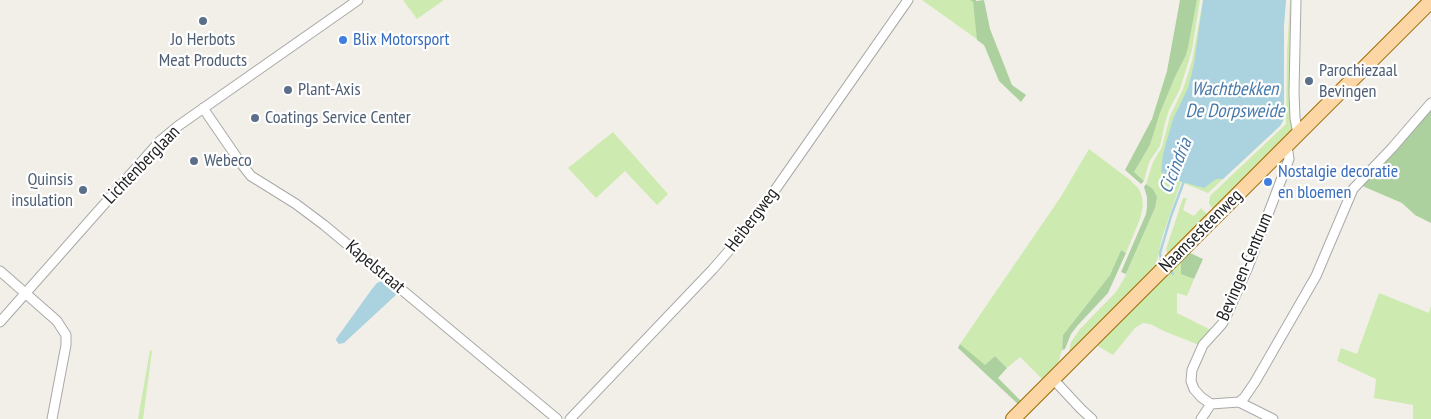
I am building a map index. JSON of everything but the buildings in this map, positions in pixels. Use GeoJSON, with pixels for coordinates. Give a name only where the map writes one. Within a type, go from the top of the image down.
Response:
{"type":"FeatureCollection","features":[{"type":"Feature","properties":{"kind":"main road","name":"Naamsesteenweg"},"geometry":{"type":"LineString","coordinates":[[1013,419],[1431,1]]}},
{"type":"Feature","properties":{"kind":"street","name":"Lichtenberglaan"},"geometry":{"type":"LineString","coordinates":[[0,322],[160,141],[203,108],[358,0]]}},
{"type":"Feature","properties":{"kind":"street","name":"Heibergweg"},"geometry":{"type":"LineString","coordinates":[[570,419],[713,270],[733,246],[775,190],[908,0]]}},
{"type":"Feature","properties":{"kind":"street"},"geometry":{"type":"LineString","coordinates":[[1296,0],[1294,92],[1298,134]]}},
{"type":"Feature","properties":{"kind":"street"},"geometry":{"type":"LineString","coordinates":[[1239,402],[1255,382],[1316,276],[1350,194],[1358,182],[1392,148],[1431,103]]}},
{"type":"Feature","properties":{"kind":"street","name":"Kapelstraat"},"geometry":{"type":"LineString","coordinates":[[203,108],[251,176],[296,204],[324,225],[557,419]]}},
{"type":"Feature","properties":{"kind":"street","name":"Bevingen-Centrum"},"geometry":{"type":"LineString","coordinates":[[1211,404],[1194,389],[1191,381],[1192,370],[1204,345],[1225,319],[1248,267],[1289,159],[1285,147]]}},
{"type":"Feature","properties":{"kind":"street"},"geometry":{"type":"LineString","coordinates":[[0,270],[57,321],[66,335],[65,353],[52,419]]}},
{"type":"Feature","properties":{"kind":"street"},"geometry":{"type":"LineString","coordinates":[[1053,379],[1092,419]]}},
{"type":"Feature","properties":{"kind":"street"},"geometry":{"type":"LineString","coordinates":[[1201,419],[1211,404],[1239,402],[1273,419]]}},
{"type":"Feature","properties":{"kind":"green space"},"geometry":{"type":"Polygon","coordinates":[[[403,0],[444,0],[417,19],[403,0]]]}},
{"type":"Feature","properties":{"kind":"green space"},"geometry":{"type":"Polygon","coordinates":[[[922,0],[970,0],[973,2],[978,40],[922,0]]]}},
{"type":"Feature","properties":{"kind":"green space"},"geometry":{"type":"Polygon","coordinates":[[[970,0],[984,0],[990,29],[1012,85],[1026,95],[1021,102],[999,81],[984,45],[977,40],[973,2],[970,0]]]}},
{"type":"Feature","properties":{"kind":"green space"},"geometry":{"type":"Polygon","coordinates":[[[1180,0],[1197,0],[1188,47],[1160,113],[1150,145],[1134,172],[1144,181],[1141,184],[1125,170],[1152,119],[1167,71],[1180,0]]]}},
{"type":"Feature","properties":{"kind":"green space"},"geometry":{"type":"Polygon","coordinates":[[[1197,0],[1200,0],[1192,50],[1180,89],[1169,110],[1160,146],[1149,162],[1144,181],[1134,172],[1150,145],[1160,113],[1186,55],[1197,0]]]}},
{"type":"Feature","properties":{"kind":"green space","name":"Wachtbekken De Dorpsweide"},"geometry":{"type":"Polygon","coordinates":[[[1203,0],[1286,0],[1283,121],[1280,126],[1208,193],[1181,182],[1162,238],[1156,266],[1076,349],[1069,351],[1071,342],[1080,329],[1116,292],[1125,277],[1155,208],[1153,189],[1146,184],[1153,162],[1162,147],[1170,116],[1183,89],[1192,61],[1203,0]]]}},
{"type":"Feature","properties":{"kind":"green space"},"geometry":{"type":"Polygon","coordinates":[[[1290,0],[1293,0],[1293,131],[1214,209],[1209,203],[1210,196],[1286,124],[1290,0]]]}},
{"type":"Feature","properties":{"kind":"green space"},"geometry":{"type":"Polygon","coordinates":[[[1431,108],[1431,223],[1415,215],[1402,203],[1360,185],[1431,108]]]}},
{"type":"Feature","properties":{"kind":"green space"},"geometry":{"type":"Polygon","coordinates":[[[613,132],[668,194],[657,205],[625,171],[596,198],[568,168],[613,132]]]}},
{"type":"Feature","properties":{"kind":"green space"},"geometry":{"type":"Polygon","coordinates":[[[1089,149],[1129,179],[1139,189],[1142,197],[1143,206],[1140,219],[1126,253],[1121,250],[1110,275],[1063,335],[1062,350],[1058,363],[1043,380],[1020,357],[1007,368],[995,356],[985,366],[960,344],[1060,198],[1089,149]]]}},
{"type":"Feature","properties":{"kind":"green space"},"geometry":{"type":"Polygon","coordinates":[[[1146,184],[1153,189],[1157,197],[1155,208],[1126,274],[1121,272],[1146,214],[1147,197],[1144,187],[1146,184]]]}},
{"type":"Feature","properties":{"kind":"green space"},"geometry":{"type":"Polygon","coordinates":[[[1183,198],[1187,198],[1183,210],[1194,216],[1201,208],[1207,214],[1207,217],[1168,256],[1166,249],[1183,198]]]}},
{"type":"Feature","properties":{"kind":"green space"},"geometry":{"type":"Polygon","coordinates":[[[1121,250],[1126,253],[1108,293],[1078,325],[1071,334],[1065,349],[1062,350],[1063,335],[1110,275],[1121,250]]]}},
{"type":"Feature","properties":{"kind":"green space"},"geometry":{"type":"Polygon","coordinates":[[[1190,253],[1203,259],[1194,279],[1181,274],[1181,261],[1190,253]]]}},
{"type":"Feature","properties":{"kind":"green space"},"geometry":{"type":"Polygon","coordinates":[[[1181,261],[1181,274],[1194,279],[1187,296],[1177,293],[1177,313],[1211,330],[1199,345],[1150,324],[1143,323],[1135,328],[1113,355],[1096,345],[1181,261]]]}},
{"type":"Feature","properties":{"kind":"green space"},"geometry":{"type":"Polygon","coordinates":[[[1379,293],[1429,313],[1431,305],[1431,419],[1413,419],[1413,405],[1374,398],[1376,379],[1337,361],[1341,348],[1357,354],[1379,293]]]}},
{"type":"Feature","properties":{"kind":"green space"},"geometry":{"type":"Polygon","coordinates":[[[960,344],[985,365],[995,356],[1007,368],[998,378],[1022,402],[1019,405],[958,348],[960,344]]]}},
{"type":"Feature","properties":{"kind":"green space"},"geometry":{"type":"Polygon","coordinates":[[[150,350],[152,351],[143,419],[138,419],[150,350]]]}},
{"type":"Feature","properties":{"kind":"water","name":"Wachtbekken De Dorpsweide"},"geometry":{"type":"Polygon","coordinates":[[[1203,0],[1286,0],[1283,121],[1280,126],[1223,179],[1216,179],[1204,188],[1182,182],[1161,172],[1163,154],[1173,119],[1188,88],[1194,64],[1203,0]]]}},
{"type":"Feature","properties":{"kind":"water"},"geometry":{"type":"Polygon","coordinates":[[[381,281],[397,294],[344,343],[339,344],[336,339],[372,289],[381,281]]]}},
{"type":"Feature","properties":{"kind":"waterway","name":"Cicindria"},"geometry":{"type":"LineString","coordinates":[[1161,260],[1160,253],[1184,181]]}},
{"type":"Feature","properties":{"kind":"place","name":"Jo Herbots Meat Products"},"geometry":{"type":"Point","coordinates":[203,21]}},
{"type":"Feature","properties":{"kind":"place","name":"Blix Motorsport"},"geometry":{"type":"Point","coordinates":[343,40]}},
{"type":"Feature","properties":{"kind":"place","name":"Parochiezaal Bevingen"},"geometry":{"type":"Point","coordinates":[1309,81]}},
{"type":"Feature","properties":{"kind":"place","name":"Plant-Axis"},"geometry":{"type":"Point","coordinates":[288,90]}},
{"type":"Feature","properties":{"kind":"place","name":"Coatings Service Center"},"geometry":{"type":"Point","coordinates":[255,118]}},
{"type":"Feature","properties":{"kind":"place","name":"Webeco"},"geometry":{"type":"Point","coordinates":[194,161]}},
{"type":"Feature","properties":{"kind":"place","name":"Nostalgie decoratie en bloemen"},"geometry":{"type":"Point","coordinates":[1268,182]}},
{"type":"Feature","properties":{"kind":"place","name":"Quinsis insulation"},"geometry":{"type":"Point","coordinates":[83,190]}}]}
